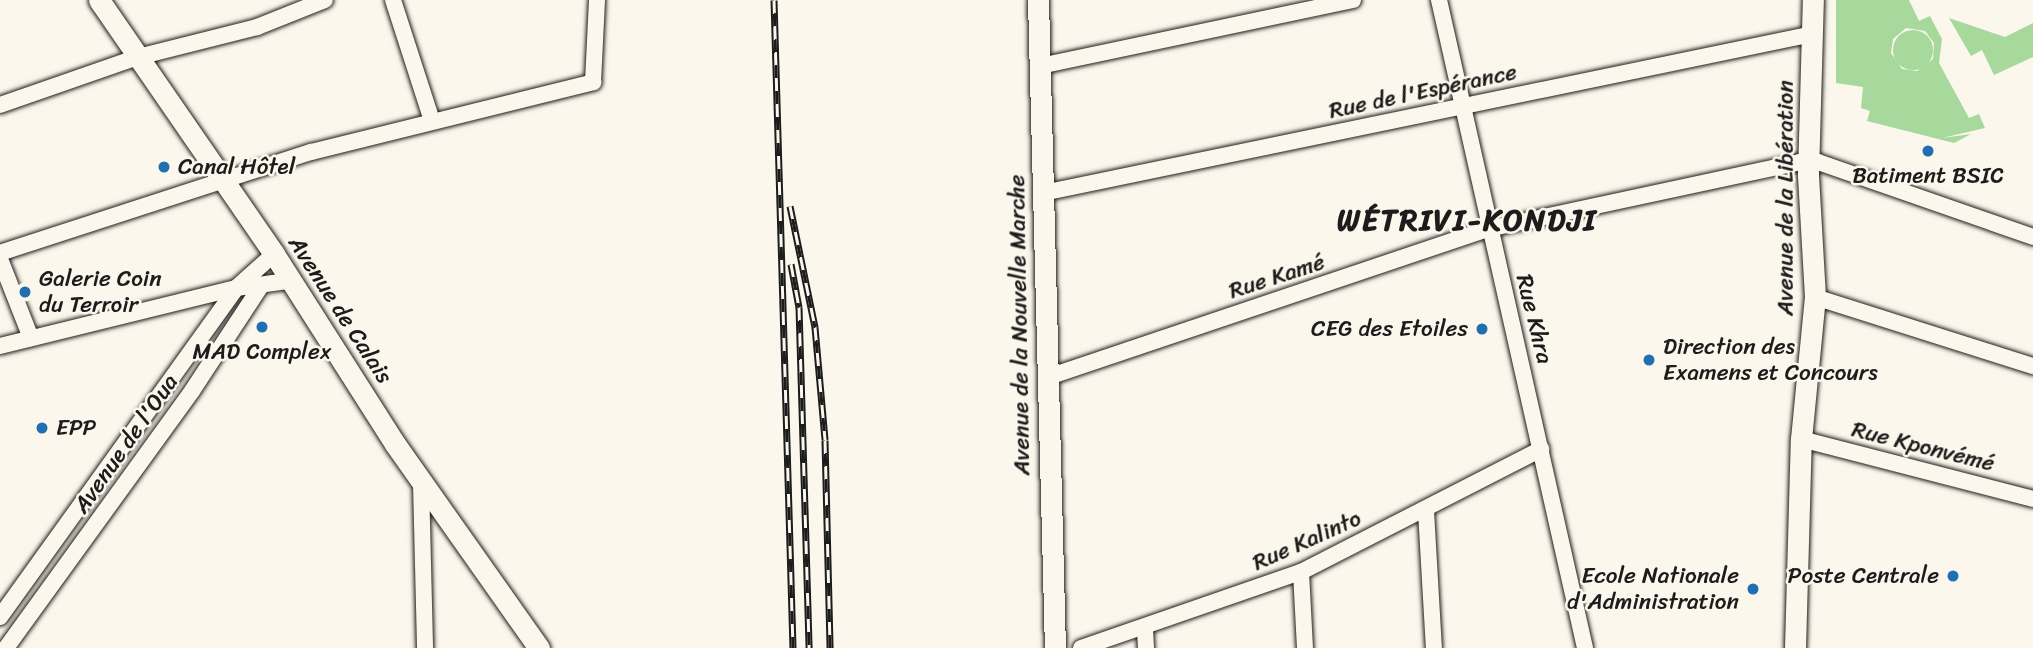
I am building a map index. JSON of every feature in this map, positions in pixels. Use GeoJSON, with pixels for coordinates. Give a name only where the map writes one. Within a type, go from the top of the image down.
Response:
{"type":"FeatureCollection","features":[{"type":"Feature","properties":{"kind":"main road","name":"Avenue de Calais"},"geometry":{"type":"LineString","coordinates":[[99,0],[274,254],[288,281],[421,482],[539,648]]}},
{"type":"Feature","properties":{"kind":"main road","name":"Avenue de la Nouvelle Marche"},"geometry":{"type":"LineString","coordinates":[[1038,0],[1055,648]]}},
{"type":"Feature","properties":{"kind":"main road","name":"Avenue de la Libération"},"geometry":{"type":"LineString","coordinates":[[1795,648],[1801,439],[1815,297],[1808,160],[1813,0]]}},
{"type":"Feature","properties":{"kind":"street"},"geometry":{"type":"LineString","coordinates":[[0,105],[138,57],[257,27],[325,0]]}},
{"type":"Feature","properties":{"kind":"street"},"geometry":{"type":"LineString","coordinates":[[393,0],[432,121]]}},
{"type":"Feature","properties":{"kind":"street"},"geometry":{"type":"LineString","coordinates":[[0,253],[223,178],[432,121],[593,82],[597,0]]}},
{"type":"Feature","properties":{"kind":"street"},"geometry":{"type":"LineString","coordinates":[[1040,66],[1353,0]]}},
{"type":"Feature","properties":{"kind":"street","name":"Rue Khra"},"geometry":{"type":"LineString","coordinates":[[1439,0],[1488,229],[1585,648]]}},
{"type":"Feature","properties":{"kind":"street","name":"Rue de l'Espérance"},"geometry":{"type":"LineString","coordinates":[[1042,193],[1813,34]]}},
{"type":"Feature","properties":{"kind":"street"},"geometry":{"type":"LineString","coordinates":[[1808,160],[2033,237]]}},
{"type":"Feature","properties":{"kind":"street","name":"Rue Kamé"},"geometry":{"type":"LineString","coordinates":[[1048,377],[1488,229],[1808,160]]}},
{"type":"Feature","properties":{"kind":"street"},"geometry":{"type":"LineString","coordinates":[[236,288],[274,254]]}},
{"type":"Feature","properties":{"kind":"street"},"geometry":{"type":"LineString","coordinates":[[0,259],[31,338]]}},
{"type":"Feature","properties":{"kind":"street"},"geometry":{"type":"LineString","coordinates":[[0,346],[236,288],[288,281]]}},
{"type":"Feature","properties":{"kind":"street","name":"Avenue de l'Oua"},"geometry":{"type":"LineString","coordinates":[[6,648],[192,391],[261,286]]}},
{"type":"Feature","properties":{"kind":"street","name":"Avenue de l'Oua"},"geometry":{"type":"LineString","coordinates":[[0,617],[236,288]]}},
{"type":"Feature","properties":{"kind":"street"},"geometry":{"type":"LineString","coordinates":[[1815,297],[2033,366]]}},
{"type":"Feature","properties":{"kind":"street","name":"Rue Kponvémé"},"geometry":{"type":"LineString","coordinates":[[1801,439],[2033,499]]}},
{"type":"Feature","properties":{"kind":"street","name":"Rue Kalinto"},"geometry":{"type":"LineString","coordinates":[[1081,648],[1145,629],[1301,572],[1426,511],[1541,449]]}},
{"type":"Feature","properties":{"kind":"street"},"geometry":{"type":"LineString","coordinates":[[421,482],[425,648]]}},
{"type":"Feature","properties":{"kind":"street"},"geometry":{"type":"LineString","coordinates":[[1426,511],[1434,648]]}},
{"type":"Feature","properties":{"kind":"street"},"geometry":{"type":"LineString","coordinates":[[1301,572],[1305,648]]}},
{"type":"Feature","properties":{"kind":"street"},"geometry":{"type":"LineString","coordinates":[[1145,629],[1146,648]]}},
{"type":"Feature","properties":{"kind":"green space"},"geometry":{"type":"Polygon","coordinates":[[[1836,0],[1909,0],[1919,21],[1930,16],[1942,39],[1939,63],[1969,118],[1979,114],[1985,128],[1942,138],[1971,134],[1954,143],[1867,121],[1870,111],[1861,108],[1863,87],[1836,83],[1836,0]],[[1906,28],[1893,39],[1891,53],[1902,69],[1917,71],[1933,59],[1934,43],[1925,31],[1906,28]]]}},
{"type":"Feature","properties":{"kind":"green space"},"geometry":{"type":"Polygon","coordinates":[[[1949,18],[2005,37],[2033,23],[2033,57],[1994,75],[1982,50],[1971,56],[1949,18]]]}},
{"type":"Feature","properties":{"kind":"green space"},"geometry":{"type":"Polygon","coordinates":[[[1913,30],[1927,36],[1933,50],[1927,64],[1913,70],[1899,64],[1893,50],[1899,36],[1913,30]]]}},
{"type":"Feature","properties":{"kind":"railway"},"geometry":{"type":"LineString","coordinates":[[774,0],[793,648]]}},
{"type":"Feature","properties":{"kind":"railway"},"geometry":{"type":"LineString","coordinates":[[790,206],[815,327],[825,440],[830,648]]}},
{"type":"Feature","properties":{"kind":"railway"},"geometry":{"type":"LineString","coordinates":[[791,264],[799,307],[809,648]]}},
{"type":"Feature","properties":{"kind":"place","name":"Batiment BSIC"},"geometry":{"type":"Point","coordinates":[1928,151]}},
{"type":"Feature","properties":{"kind":"place","name":"Canal Hôtel"},"geometry":{"type":"Point","coordinates":[164,167]}},
{"type":"Feature","properties":{"kind":"place","name":"Galerie Coin du Terroir"},"geometry":{"type":"Point","coordinates":[25,292]}},
{"type":"Feature","properties":{"kind":"place","name":"MAD Complex"},"geometry":{"type":"Point","coordinates":[262,327]}},
{"type":"Feature","properties":{"kind":"place","name":"CEG des Etoiles"},"geometry":{"type":"Point","coordinates":[1482,329]}},
{"type":"Feature","properties":{"kind":"place","name":"Direction des Examens et Concours"},"geometry":{"type":"Point","coordinates":[1649,360]}},
{"type":"Feature","properties":{"kind":"place","name":"EPP"},"geometry":{"type":"Point","coordinates":[42,428]}},
{"type":"Feature","properties":{"kind":"place","name":"Poste Centrale"},"geometry":{"type":"Point","coordinates":[1953,576]}},
{"type":"Feature","properties":{"kind":"place","name":"Ecole Nationale d'Administration"},"geometry":{"type":"Point","coordinates":[1753,589]}},
{"type":"Feature","properties":{"kind":"district","name":"WÉTRIVI-KONDJI"},"geometry":{"type":"Point","coordinates":[1467,220]}}]}
